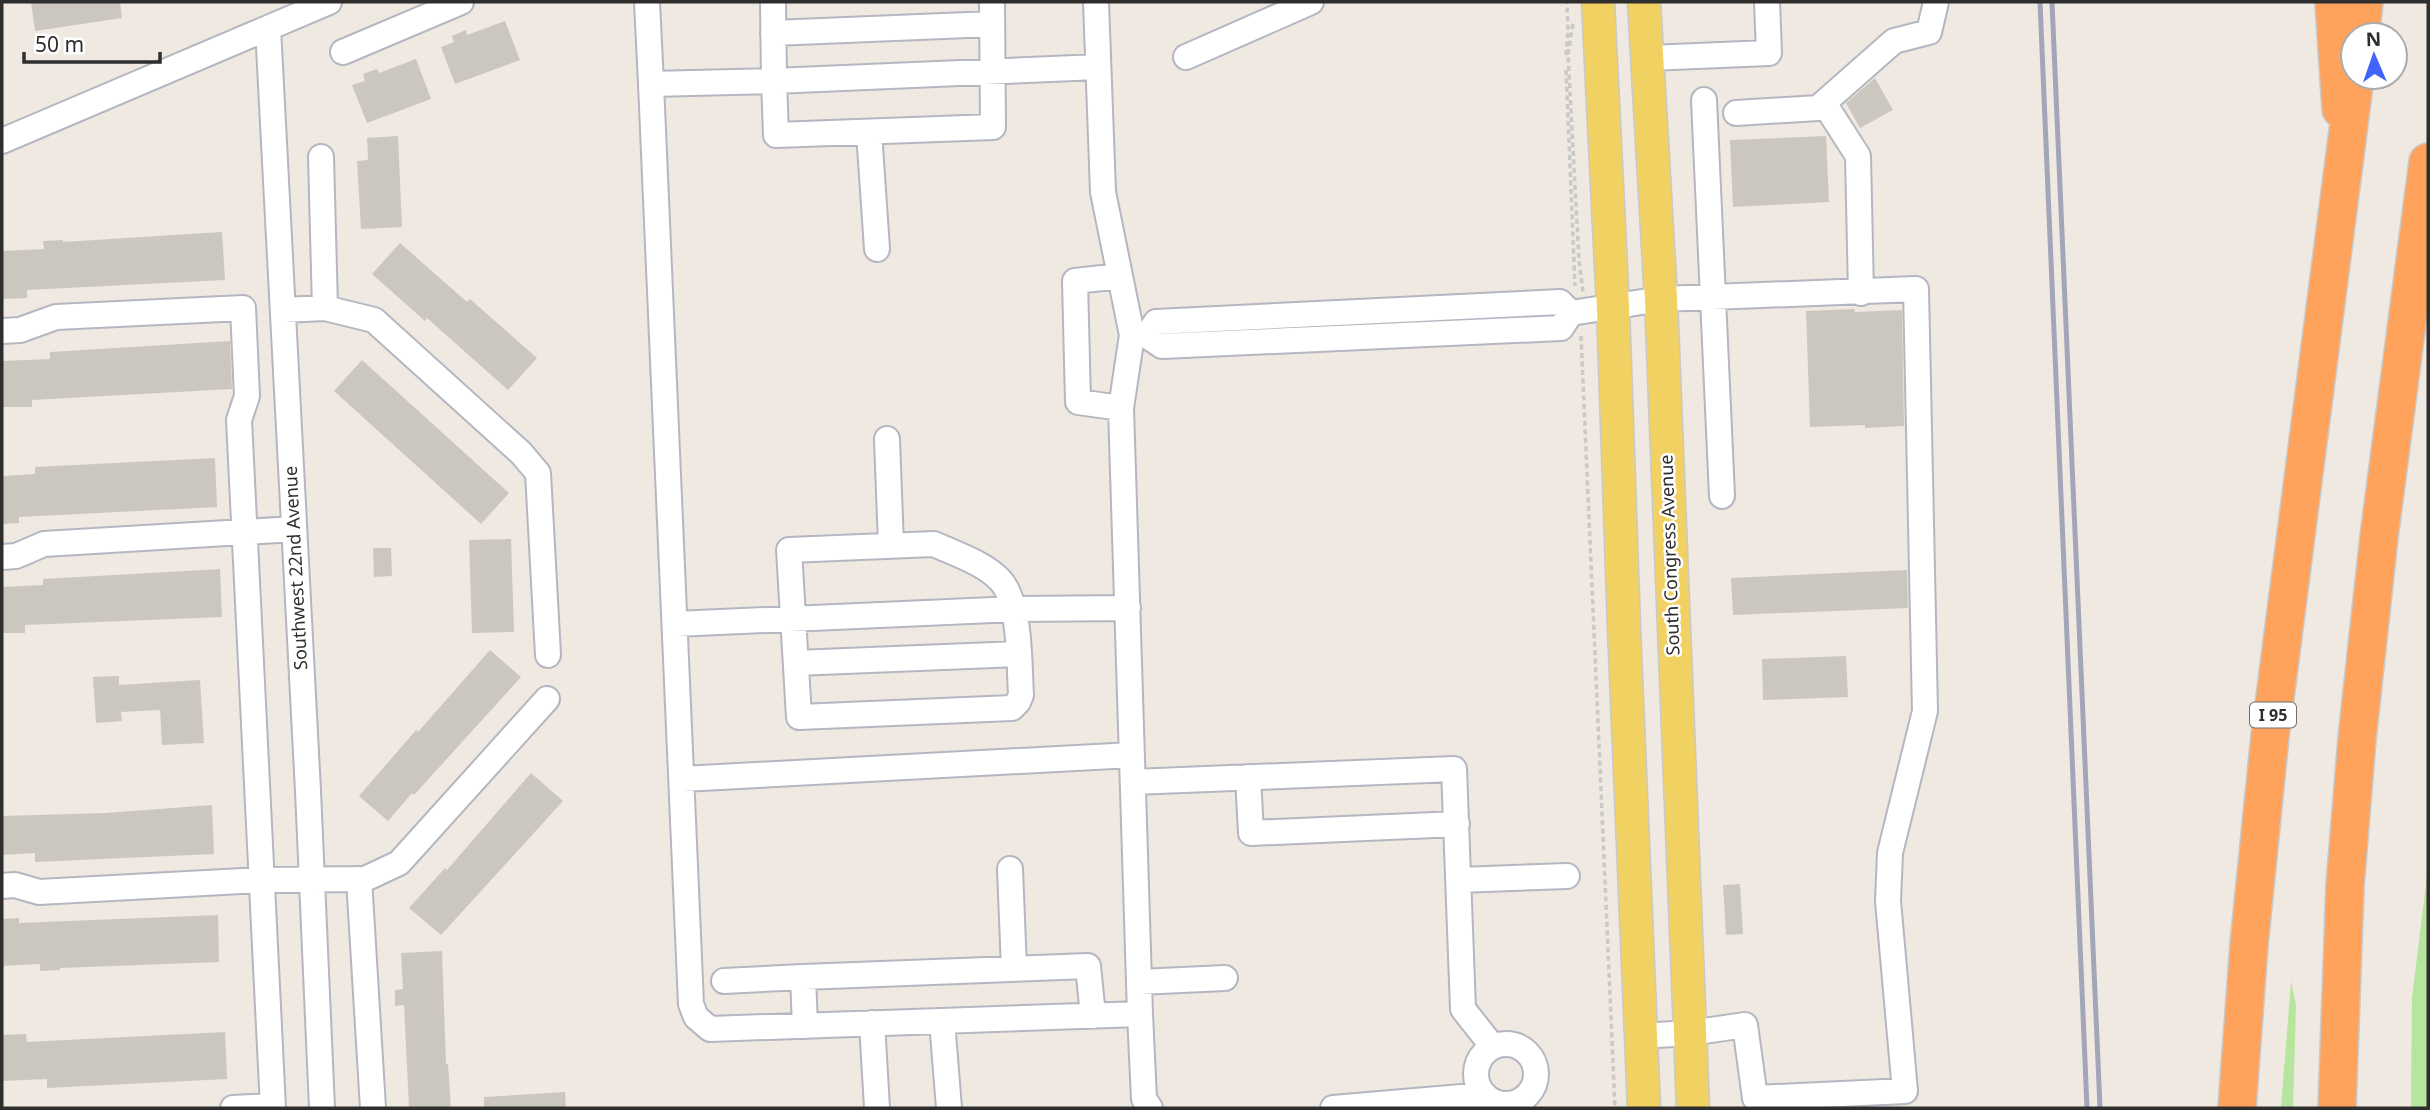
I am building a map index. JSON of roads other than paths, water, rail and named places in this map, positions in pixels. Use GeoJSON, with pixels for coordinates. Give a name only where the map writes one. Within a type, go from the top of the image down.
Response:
{"type":"FeatureCollection","features":[{"type":"Feature","properties":{"kind":"highway"},"geometry":{"type":"LineString","coordinates":[[2334,2],[2344,160]]}},
{"type":"Feature","properties":{"kind":"highway"},"geometry":{"type":"LineString","coordinates":[[2362,21],[2364,2]]}},
{"type":"Feature","properties":{"kind":"highway","name":"I 95"},"geometry":{"type":"LineString","coordinates":[[2237,1108],[2249,945],[2270,736],[2353,91]]}},
{"type":"Feature","properties":{"kind":"highway"},"geometry":{"type":"LineString","coordinates":[[2337,1108],[2345,886],[2358,726],[2379,537],[2425,204],[2428,162]]}},
{"type":"Feature","properties":{"kind":"main road"},"geometry":{"type":"LineString","coordinates":[[1598,2],[1613,308],[1644,1108]]}},
{"type":"Feature","properties":{"kind":"main road","name":"South Congress Avenue"},"geometry":{"type":"LineString","coordinates":[[1644,2],[1661,299],[1693,1108]]}},
{"type":"Feature","properties":{"kind":"street"},"geometry":{"type":"LineString","coordinates":[[2,141],[329,2]]}},
{"type":"Feature","properties":{"kind":"street"},"geometry":{"type":"LineString","coordinates":[[343,52],[461,2]]}},
{"type":"Feature","properties":{"kind":"street"},"geometry":{"type":"LineString","coordinates":[[647,2],[691,1004],[696,1017],[710,1029],[1140,1014]]}},
{"type":"Feature","properties":{"kind":"street"},"geometry":{"type":"LineString","coordinates":[[773,2],[773,33],[774,81],[776,135],[993,127],[992,13],[773,33]]}},
{"type":"Feature","properties":{"kind":"street"},"geometry":{"type":"LineString","coordinates":[[1096,2],[1103,191],[1120,276],[1140,336],[1121,408],[1140,1014],[1144,1099],[1150,1108]]}},
{"type":"Feature","properties":{"kind":"street"},"geometry":{"type":"LineString","coordinates":[[1648,58],[1769,53],[1767,2]]}},
{"type":"Feature","properties":{"kind":"street"},"geometry":{"type":"LineString","coordinates":[[1735,113],[1818,108],[1894,41],[1929,32],[1936,2]]}},
{"type":"Feature","properties":{"kind":"street"},"geometry":{"type":"LineString","coordinates":[[1186,57],[1304,3]]}},
{"type":"Feature","properties":{"kind":"street","name":"Southwest 22nd Avenue"},"geometry":{"type":"LineString","coordinates":[[268,27],[322,1108]]}},
{"type":"Feature","properties":{"kind":"street"},"geometry":{"type":"LineString","coordinates":[[651,84],[1098,68]]}},
{"type":"Feature","properties":{"kind":"street"},"geometry":{"type":"LineString","coordinates":[[1704,100],[1722,496]]}},
{"type":"Feature","properties":{"kind":"street"},"geometry":{"type":"LineString","coordinates":[[1824,103],[1858,156],[1861,293]]}},
{"type":"Feature","properties":{"kind":"street"},"geometry":{"type":"LineString","coordinates":[[869,132],[877,249]]}},
{"type":"Feature","properties":{"kind":"street"},"geometry":{"type":"LineString","coordinates":[[321,158],[325,309]]}},
{"type":"Feature","properties":{"kind":"street"},"geometry":{"type":"LineString","coordinates":[[1120,276],[1074,281],[1078,402],[1121,408]]}},
{"type":"Feature","properties":{"kind":"street"},"geometry":{"type":"LineString","coordinates":[[1140,336],[1156,322],[1560,302],[1574,312],[1661,299],[1916,289],[1925,711],[1890,853],[1888,901],[1905,1091],[1755,1098],[1745,1025],[1690,1033],[1641,1036]]}},
{"type":"Feature","properties":{"kind":"street"},"geometry":{"type":"LineString","coordinates":[[1465,307],[1466,332]]}},
{"type":"Feature","properties":{"kind":"street"},"geometry":{"type":"LineString","coordinates":[[2,331],[20,330],[56,317],[243,308],[247,396],[239,420],[273,1107],[233,1108]]}},
{"type":"Feature","properties":{"kind":"street"},"geometry":{"type":"LineString","coordinates":[[283,310],[325,309],[374,320],[521,453],[538,473],[548,655]]}},
{"type":"Feature","properties":{"kind":"street"},"geometry":{"type":"LineString","coordinates":[[1140,336],[1162,346],[1561,328],[1574,312]]}},
{"type":"Feature","properties":{"kind":"street"},"geometry":{"type":"LineString","coordinates":[[1339,313],[1340,338]]}},
{"type":"Feature","properties":{"kind":"street"},"geometry":{"type":"LineString","coordinates":[[1211,319],[1213,344]]}},
{"type":"Feature","properties":{"kind":"street"},"geometry":{"type":"LineString","coordinates":[[887,439],[891,545]]}},
{"type":"Feature","properties":{"kind":"street"},"geometry":{"type":"LineString","coordinates":[[2,557],[16,556],[44,544],[294,529]]}},
{"type":"Feature","properties":{"kind":"street"},"geometry":{"type":"LineString","coordinates":[[934,544],[972,561],[1001,580],[1015,609],[1021,695],[1012,708],[799,717],[789,550],[891,545],[934,544]]}},
{"type":"Feature","properties":{"kind":"street"},"geometry":{"type":"LineString","coordinates":[[675,624],[1015,609],[1128,608]]}},
{"type":"Feature","properties":{"kind":"street"},"geometry":{"type":"LineString","coordinates":[[796,663],[1018,654]]}},
{"type":"Feature","properties":{"kind":"street"},"geometry":{"type":"LineString","coordinates":[[2,886],[15,885],[39,892],[261,880],[365,879],[399,863],[547,699]]}},
{"type":"Feature","properties":{"kind":"street"},"geometry":{"type":"LineString","coordinates":[[682,779],[1132,755]]}},
{"type":"Feature","properties":{"kind":"street"},"geometry":{"type":"LineString","coordinates":[[1133,782],[1454,769],[1463,1009],[1493,1047]]}},
{"type":"Feature","properties":{"kind":"street"},"geometry":{"type":"LineString","coordinates":[[1248,777],[1251,833],[1457,824]]}},
{"type":"Feature","properties":{"kind":"street"},"geometry":{"type":"LineString","coordinates":[[1010,869],[1014,969]]}},
{"type":"Feature","properties":{"kind":"street"},"geometry":{"type":"LineString","coordinates":[[1459,880],[1567,876]]}},
{"type":"Feature","properties":{"kind":"street"},"geometry":{"type":"LineString","coordinates":[[359,879],[373,1108]]}},
{"type":"Feature","properties":{"kind":"street"},"geometry":{"type":"LineString","coordinates":[[724,981],[1088,966],[1093,1016]]}},
{"type":"Feature","properties":{"kind":"street"},"geometry":{"type":"LineString","coordinates":[[803,977],[804,1026]]}},
{"type":"Feature","properties":{"kind":"street"},"geometry":{"type":"LineString","coordinates":[[1139,982],[1225,978]]}},
{"type":"Feature","properties":{"kind":"street"},"geometry":{"type":"LineString","coordinates":[[942,1021],[949,1108]]}},
{"type":"Feature","properties":{"kind":"street"},"geometry":{"type":"LineString","coordinates":[[872,1023],[877,1108]]}},
{"type":"Feature","properties":{"kind":"street"},"geometry":{"type":"LineString","coordinates":[[1511,1045],[1528,1054],[1536,1072],[1530,1091],[1514,1103],[1493,1101],[1479,1088],[1476,1069],[1479,1060],[1493,1047],[1511,1045]]}},
{"type":"Feature","properties":{"kind":"street"},"geometry":{"type":"LineString","coordinates":[[1334,1108],[1485,1095]]}},
{"type":"Feature","properties":{"kind":"railway"},"geometry":{"type":"LineString","coordinates":[[2040,2],[2087,1108]]}},
{"type":"Feature","properties":{"kind":"railway"},"geometry":{"type":"LineString","coordinates":[[2052,2],[2100,1108]]}}]}
